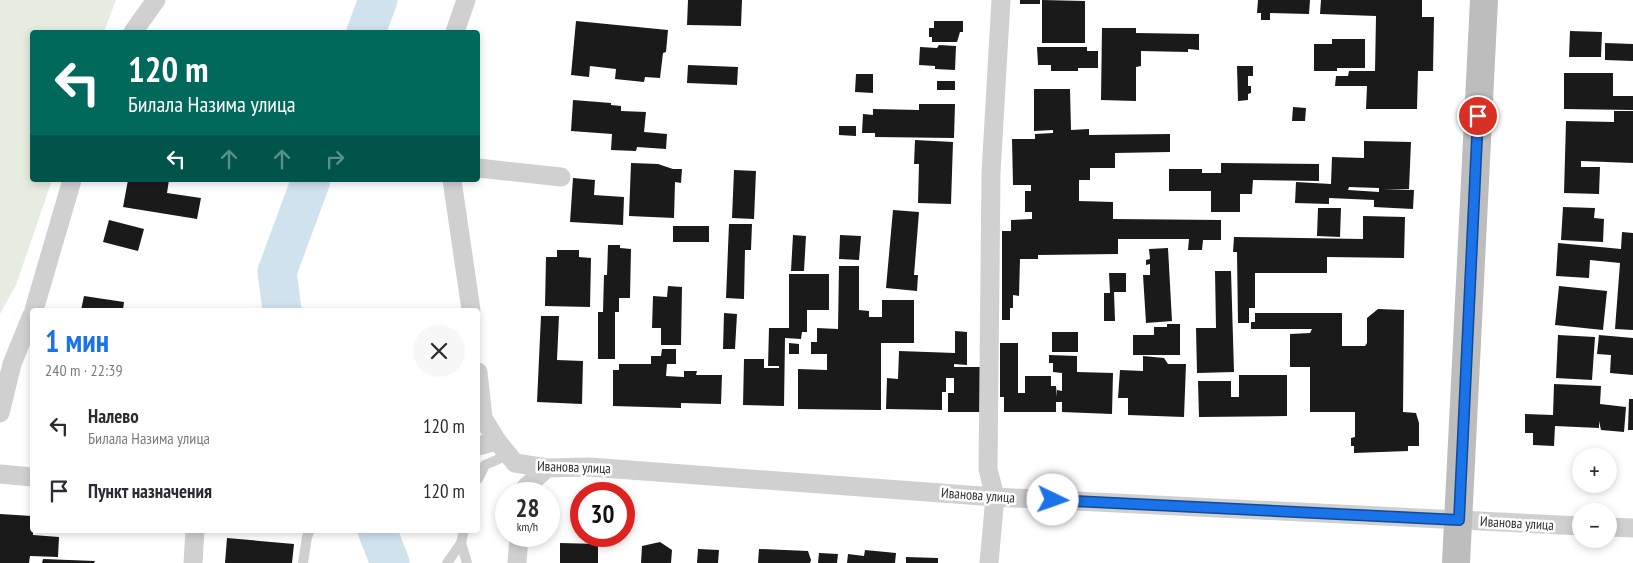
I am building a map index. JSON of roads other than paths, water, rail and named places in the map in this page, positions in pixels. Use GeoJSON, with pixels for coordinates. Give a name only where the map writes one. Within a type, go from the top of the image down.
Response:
{"type":"FeatureCollection","features":[{"type":"Feature","properties":{"kind":"street"},"geometry":{"type":"LineString","coordinates":[[134,30],[156,0]]}},
{"type":"Feature","properties":{"kind":"street"},"geometry":{"type":"LineString","coordinates":[[456,30],[466,0]]}},
{"type":"Feature","properties":{"kind":"street"},"geometry":{"type":"LineString","coordinates":[[989,563],[995,497],[988,469],[991,183],[1001,0]]}},
{"type":"Feature","properties":{"kind":"street"},"geometry":{"type":"LineString","coordinates":[[1456,563],[1484,0]]}},
{"type":"Feature","properties":{"kind":"street"},"geometry":{"type":"LineString","coordinates":[[480,168],[561,177]]}},
{"type":"Feature","properties":{"kind":"street"},"geometry":{"type":"LineString","coordinates":[[35,308],[71,182]]}},
{"type":"Feature","properties":{"kind":"street"},"geometry":{"type":"LineString","coordinates":[[452,182],[471,308]]}},
{"type":"Feature","properties":{"kind":"street"},"geometry":{"type":"LineString","coordinates":[[0,414],[12,364],[30,320]]}},
{"type":"Feature","properties":{"kind":"street"},"geometry":{"type":"LineString","coordinates":[[480,390],[483,418],[503,448]]}},
{"type":"Feature","properties":{"kind":"street"},"geometry":{"type":"LineString","coordinates":[[480,446],[503,448]]}},
{"type":"Feature","properties":{"kind":"street","name":"Иванова улица"},"geometry":{"type":"LineString","coordinates":[[503,448],[515,463],[547,468],[589,467],[995,497],[1572,526]]}},
{"type":"Feature","properties":{"kind":"street"},"geometry":{"type":"LineString","coordinates":[[532,482],[547,468]]}},
{"type":"Feature","properties":{"kind":"street"},"geometry":{"type":"LineString","coordinates":[[0,474],[30,477]]}},
{"type":"Feature","properties":{"kind":"street"},"geometry":{"type":"LineString","coordinates":[[1617,527],[1633,528]]}},
{"type":"Feature","properties":{"kind":"street"},"geometry":{"type":"LineString","coordinates":[[193,563],[195,533]]}},
{"type":"Feature","properties":{"kind":"street"},"geometry":{"type":"LineString","coordinates":[[517,563],[518,547]]}},
{"type":"Feature","properties":{"kind":"lane"},"geometry":{"type":"LineString","coordinates":[[480,475],[485,465],[503,448]]}},
{"type":"Feature","properties":{"kind":"lane"},"geometry":{"type":"LineString","coordinates":[[303,563],[309,533]]}},
{"type":"Feature","properties":{"kind":"lane"},"geometry":{"type":"LineString","coordinates":[[447,563],[460,543],[463,533]]}},
{"type":"Feature","properties":{"kind":"lane"},"geometry":{"type":"LineString","coordinates":[[460,543],[467,563]]}},
{"type":"Feature","properties":{"kind":"waterway"},"geometry":{"type":"LineString","coordinates":[[367,30],[378,0]]}},
{"type":"Feature","properties":{"kind":"waterway"},"geometry":{"type":"LineString","coordinates":[[282,308],[277,272],[310,182]]}},
{"type":"Feature","properties":{"kind":"waterway"},"geometry":{"type":"LineString","coordinates":[[378,533],[390,563]]}}]}
